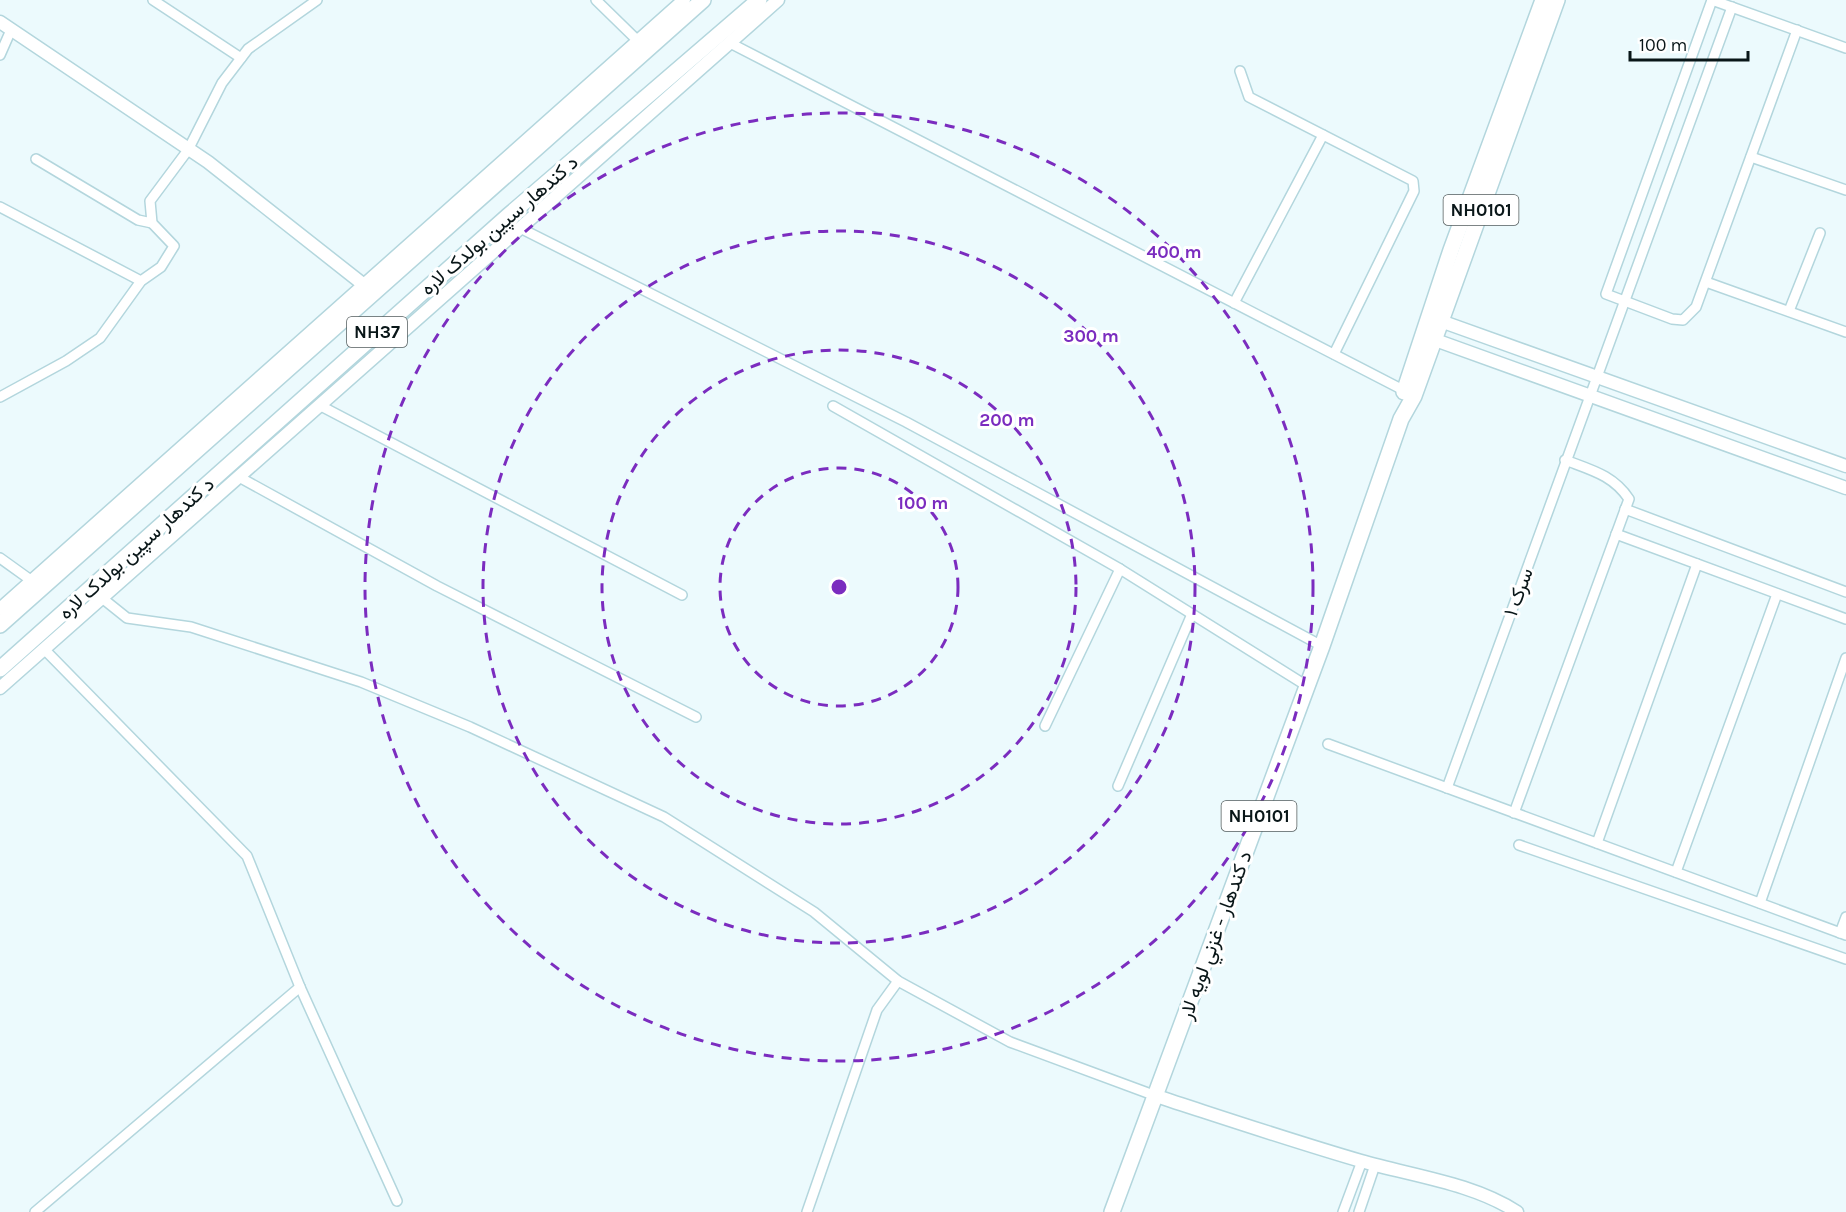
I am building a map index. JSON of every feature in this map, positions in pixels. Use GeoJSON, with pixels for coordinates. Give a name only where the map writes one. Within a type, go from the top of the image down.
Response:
{"type":"FeatureCollection","features":[{"type":"Feature","properties":{"kind":"highway","name":"د کندهار سپین بولدک لاره"},"geometry":{"type":"LineString","coordinates":[[0,625],[703,0]]}},
{"type":"Feature","properties":{"kind":"highway","name":"د کندهار سپین بولدک لاره"},"geometry":{"type":"LineString","coordinates":[[0,669],[508,216],[759,0]]}},
{"type":"Feature","properties":{"kind":"highway","name":"د کندهار - غزني لويه لار"},"geometry":{"type":"LineString","coordinates":[[1435,319],[1543,0]]}},
{"type":"Feature","properties":{"kind":"highway","name":"د کندهار - غزني لويه لار"},"geometry":{"type":"LineString","coordinates":[[1112,1212],[1322,646],[1428,338],[1557,0]]}},
{"type":"Feature","properties":{"kind":"street"},"geometry":{"type":"LineString","coordinates":[[153,0],[241,58]]}},
{"type":"Feature","properties":{"kind":"street"},"geometry":{"type":"LineString","coordinates":[[152,223],[150,201],[188,150],[222,83],[248,48],[317,0]]}},
{"type":"Feature","properties":{"kind":"street"},"geometry":{"type":"LineString","coordinates":[[596,0],[638,41]]}},
{"type":"Feature","properties":{"kind":"street"},"geometry":{"type":"LineString","coordinates":[[0,609],[684,0]]}},
{"type":"Feature","properties":{"kind":"street"},"geometry":{"type":"LineString","coordinates":[[0,688],[778,0]]}},
{"type":"Feature","properties":{"kind":"street"},"geometry":{"type":"LineString","coordinates":[[1797,30],[1696,308],[1683,320],[1672,319],[1606,294],[1712,0],[1797,30],[1846,48]]}},
{"type":"Feature","properties":{"kind":"street","name":"سرک ۱"},"geometry":{"type":"LineString","coordinates":[[1447,788],[1732,7]]}},
{"type":"Feature","properties":{"kind":"street"},"geometry":{"type":"LineString","coordinates":[[0,22],[208,162],[364,285]]}},
{"type":"Feature","properties":{"kind":"street"},"geometry":{"type":"LineString","coordinates":[[0,55],[11,30]]}},
{"type":"Feature","properties":{"kind":"street"},"geometry":{"type":"LineString","coordinates":[[730,42],[1409,394]]}},
{"type":"Feature","properties":{"kind":"street"},"geometry":{"type":"LineString","coordinates":[[1240,71],[1250,97],[1413,181],[1414,191],[1334,354]]}},
{"type":"Feature","properties":{"kind":"street"},"geometry":{"type":"LineString","coordinates":[[1234,303],[1323,135]]}},
{"type":"Feature","properties":{"kind":"street"},"geometry":{"type":"LineString","coordinates":[[1751,157],[1846,190]]}},
{"type":"Feature","properties":{"kind":"street"},"geometry":{"type":"LineString","coordinates":[[0,398],[66,361],[100,338],[141,281],[161,267],[174,246],[152,223],[138,220],[36,159]]}},
{"type":"Feature","properties":{"kind":"street"},"geometry":{"type":"LineString","coordinates":[[0,207],[141,281]]}},
{"type":"Feature","properties":{"kind":"street"},"geometry":{"type":"LineString","coordinates":[[520,228],[906,422],[1322,646]]}},
{"type":"Feature","properties":{"kind":"street"},"geometry":{"type":"LineString","coordinates":[[1789,311],[1820,233]]}},
{"type":"Feature","properties":{"kind":"street"},"geometry":{"type":"LineString","coordinates":[[1706,282],[1846,332]]}},
{"type":"Feature","properties":{"kind":"street"},"geometry":{"type":"LineString","coordinates":[[1435,319],[1846,466]]}},
{"type":"Feature","properties":{"kind":"street"},"geometry":{"type":"LineString","coordinates":[[1428,338],[1846,489]]}},
{"type":"Feature","properties":{"kind":"street"},"geometry":{"type":"LineString","coordinates":[[319,405],[682,595]]}},
{"type":"Feature","properties":{"kind":"street"},"geometry":{"type":"LineString","coordinates":[[833,406],[1120,568],[1307,686]]}},
{"type":"Feature","properties":{"kind":"street"},"geometry":{"type":"LineString","coordinates":[[1514,813],[1629,499],[1609,476],[1565,460]]}},
{"type":"Feature","properties":{"kind":"street"},"geometry":{"type":"LineString","coordinates":[[239,477],[437,586],[696,717]]}},
{"type":"Feature","properties":{"kind":"street"},"geometry":{"type":"LineString","coordinates":[[1625,509],[1846,592]]}},
{"type":"Feature","properties":{"kind":"street"},"geometry":{"type":"LineString","coordinates":[[1616,534],[1846,619]]}},
{"type":"Feature","properties":{"kind":"street"},"geometry":{"type":"LineString","coordinates":[[0,558],[32,581]]}},
{"type":"Feature","properties":{"kind":"street"},"geometry":{"type":"LineString","coordinates":[[1597,843],[1697,564]]}},
{"type":"Feature","properties":{"kind":"street"},"geometry":{"type":"LineString","coordinates":[[1045,726],[1120,568]]}},
{"type":"Feature","properties":{"kind":"street"},"geometry":{"type":"LineString","coordinates":[[1676,872],[1777,594]]}},
{"type":"Feature","properties":{"kind":"street"},"geometry":{"type":"LineString","coordinates":[[102,598],[127,618],[191,627],[362,682],[470,727],[664,817],[814,912],[898,981],[1010,1042],[1156,1096],[1375,1165],[1468,1189],[1502,1202],[1517,1212]]}},
{"type":"Feature","properties":{"kind":"street"},"geometry":{"type":"LineString","coordinates":[[1118,786],[1192,614]]}},
{"type":"Feature","properties":{"kind":"street"},"geometry":{"type":"LineString","coordinates":[[44,649],[247,856],[300,987],[396,1201]]}},
{"type":"Feature","properties":{"kind":"street"},"geometry":{"type":"LineString","coordinates":[[1760,903],[1846,658]]}},
{"type":"Feature","properties":{"kind":"street"},"geometry":{"type":"LineString","coordinates":[[1328,744],[1843,934],[1846,917]]}},
{"type":"Feature","properties":{"kind":"street"},"geometry":{"type":"LineString","coordinates":[[1520,845],[1846,959]]}},
{"type":"Feature","properties":{"kind":"street"},"geometry":{"type":"LineString","coordinates":[[807,1212],[877,1010],[898,981]]}},
{"type":"Feature","properties":{"kind":"street"},"geometry":{"type":"LineString","coordinates":[[35,1212],[300,987]]}},
{"type":"Feature","properties":{"kind":"street"},"geometry":{"type":"LineString","coordinates":[[1343,1212],[1362,1161]]}},
{"type":"Feature","properties":{"kind":"street"},"geometry":{"type":"LineString","coordinates":[[1359,1212],[1375,1165]]}}]}
